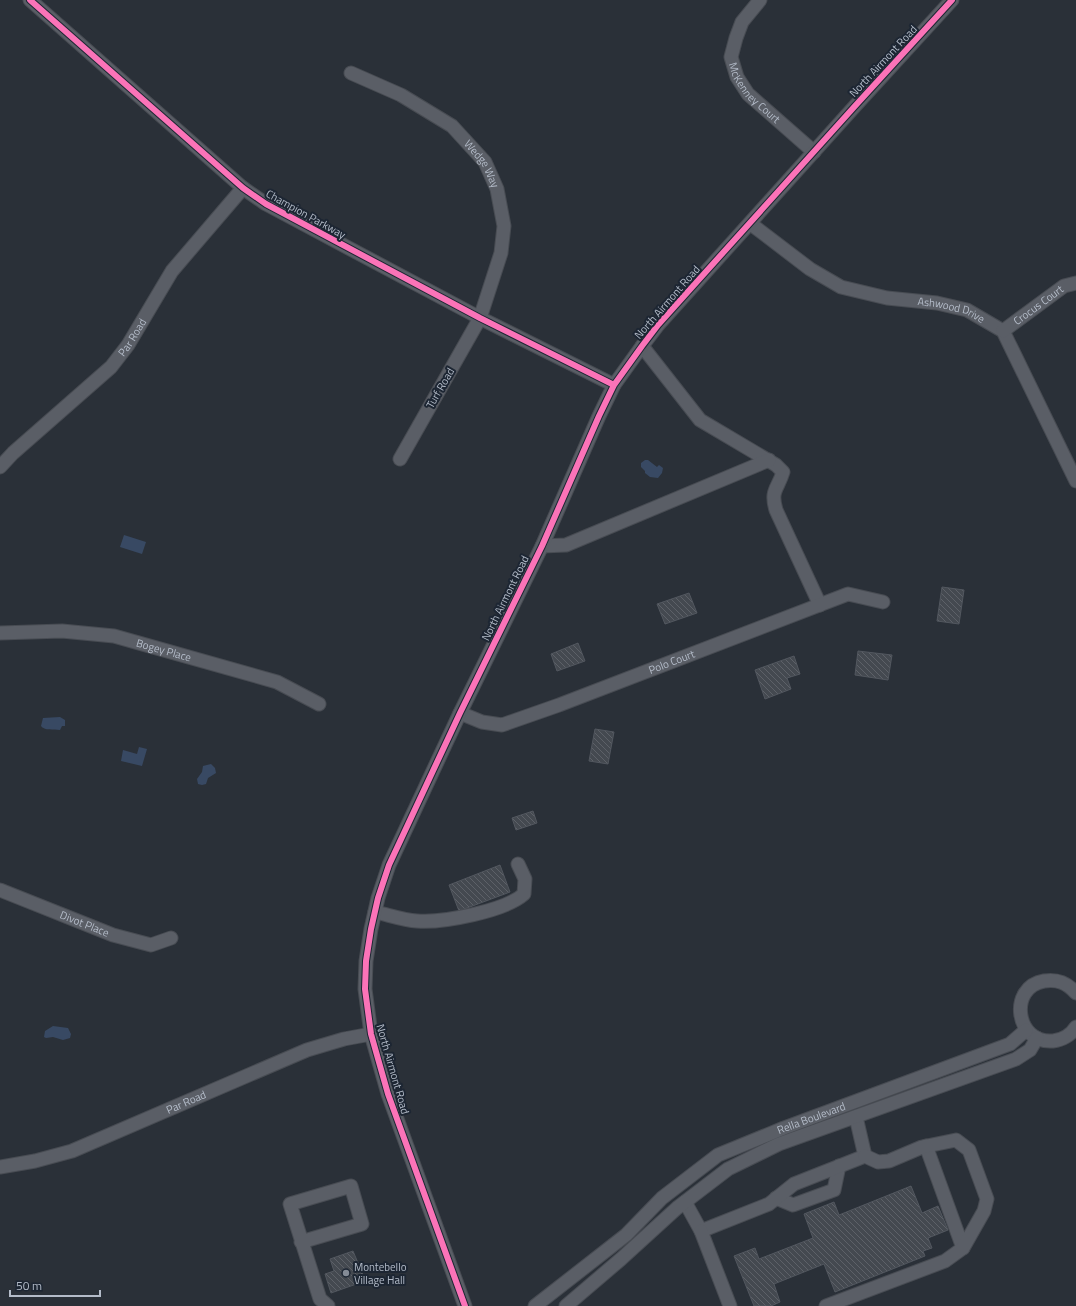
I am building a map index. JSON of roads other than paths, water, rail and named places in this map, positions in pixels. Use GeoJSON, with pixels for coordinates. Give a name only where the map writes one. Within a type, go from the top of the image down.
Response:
{"type":"FeatureCollection","features":[{"type":"Feature","properties":{"kind":"street","name":"Champion Parkway"},"geometry":{"type":"LineString","coordinates":[[30,0],[243,188],[266,204],[480,318],[614,385]]}},
{"type":"Feature","properties":{"kind":"street","name":"McKenney Court"},"geometry":{"type":"LineString","coordinates":[[760,0],[742,22],[736,38],[731,57],[737,77],[748,94],[814,152]]}},
{"type":"Feature","properties":{"kind":"street","name":"North Airmont Road"},"geometry":{"type":"LineString","coordinates":[[465,1306],[388,1094],[371,1034],[365,989],[366,961],[375,912],[389,865],[460,713],[542,546],[584,449],[614,385],[658,326],[952,0]]}},
{"type":"Feature","properties":{"kind":"street","name":"Wedge Way"},"geometry":{"type":"LineString","coordinates":[[351,73],[401,95],[452,126],[485,162],[497,189],[504,226],[501,253],[480,318]]}},
{"type":"Feature","properties":{"kind":"street","name":"Par Road"},"geometry":{"type":"LineString","coordinates":[[0,467],[12,453],[111,366],[128,345],[172,271],[243,188]]}},
{"type":"Feature","properties":{"kind":"street","name":"Ashwood Drive"},"geometry":{"type":"LineString","coordinates":[[750,224],[810,270],[842,287],[887,298],[937,303],[967,310],[1003,331]]}},
{"type":"Feature","properties":{"kind":"street","name":"Crocus Court"},"geometry":{"type":"LineString","coordinates":[[1003,331],[1064,286],[1076,283]]}},
{"type":"Feature","properties":{"kind":"street","name":"Turf Road"},"geometry":{"type":"LineString","coordinates":[[400,459],[480,318]]}},
{"type":"Feature","properties":{"kind":"street"},"geometry":{"type":"LineString","coordinates":[[1003,331],[1076,482]]}},
{"type":"Feature","properties":{"kind":"street"},"geometry":{"type":"LineString","coordinates":[[642,346],[700,420],[769,460],[783,472],[773,494],[773,501],[820,605]]}},
{"type":"Feature","properties":{"kind":"street"},"geometry":{"type":"LineString","coordinates":[[542,546],[566,545],[769,460]]}},
{"type":"Feature","properties":{"kind":"street","name":"Polo Court"},"geometry":{"type":"LineString","coordinates":[[460,713],[482,722],[502,725],[559,705],[848,594],[883,602]]}},
{"type":"Feature","properties":{"kind":"street","name":"Bogey Place"},"geometry":{"type":"LineString","coordinates":[[0,632],[62,630],[114,636],[277,682],[319,704]]}},
{"type":"Feature","properties":{"kind":"street"},"geometry":{"type":"LineString","coordinates":[[375,912],[417,921],[450,920],[476,914],[508,903],[524,894],[525,879],[518,864]]}},
{"type":"Feature","properties":{"kind":"street","name":"Divot Place"},"geometry":{"type":"LineString","coordinates":[[0,890],[113,935],[151,945],[171,938]]}},
{"type":"Feature","properties":{"kind":"street"},"geometry":{"type":"LineString","coordinates":[[1076,994],[1071,987],[1062,982],[1053,980],[1038,982],[1026,992],[1021,1001],[1020,1012],[1021,1020],[1026,1030],[1037,1038],[1048,1041],[1058,1040],[1068,1036],[1076,1027]]}},
{"type":"Feature","properties":{"kind":"street","name":"Rella Boulevard"},"geometry":{"type":"LineString","coordinates":[[535,1306],[626,1235],[662,1198],[718,1155],[784,1128],[1010,1044],[1026,1030]]}},
{"type":"Feature","properties":{"kind":"street","name":"Par Road"},"geometry":{"type":"LineString","coordinates":[[0,1167],[35,1161],[72,1151],[307,1050],[344,1039],[371,1034]]}},
{"type":"Feature","properties":{"kind":"street","name":"Rella Boulevard"},"geometry":{"type":"LineString","coordinates":[[566,1306],[685,1202],[725,1170],[779,1144],[1016,1059],[1030,1050],[1037,1038]]}},
{"type":"Feature","properties":{"kind":"street"},"geometry":{"type":"LineString","coordinates":[[904,1083],[909,1098]]}},
{"type":"Feature","properties":{"kind":"street"},"geometry":{"type":"LineString","coordinates":[[856,1117],[865,1156]]}},
{"type":"Feature","properties":{"kind":"street"},"geometry":{"type":"LineString","coordinates":[[701,1230],[769,1204],[794,1184],[865,1156],[878,1162],[889,1161],[926,1146],[956,1140],[969,1150],[987,1199],[984,1210],[963,1248],[945,1261],[826,1306]]}},
{"type":"Feature","properties":{"kind":"street"},"geometry":{"type":"LineString","coordinates":[[926,1146],[963,1248]]}},
{"type":"Feature","properties":{"kind":"street"},"geometry":{"type":"LineString","coordinates":[[718,1155],[725,1170]]}},
{"type":"Feature","properties":{"kind":"street"},"geometry":{"type":"LineString","coordinates":[[776,1198],[793,1206],[834,1190],[839,1166]]}},
{"type":"Feature","properties":{"kind":"street"},"geometry":{"type":"LineString","coordinates":[[301,1242],[362,1224],[351,1186],[290,1204],[301,1242],[320,1299],[328,1306]]}},
{"type":"Feature","properties":{"kind":"street"},"geometry":{"type":"LineString","coordinates":[[685,1202],[701,1230],[730,1306]]}},
{"type":"Feature","properties":{"kind":"street"},"geometry":{"type":"LineString","coordinates":[[626,1235],[636,1245]]}},
{"type":"Feature","properties":{"kind":"water"},"geometry":{"type":"Polygon","coordinates":[[[648,460],[657,467],[659,465],[663,468],[662,473],[658,478],[650,477],[645,473],[641,467],[641,463],[648,460]]]}},
{"type":"Feature","properties":{"kind":"water"},"geometry":{"type":"Polygon","coordinates":[[[124,535],[146,542],[142,554],[120,547],[124,535]]]}},
{"type":"Feature","properties":{"kind":"water"},"geometry":{"type":"Polygon","coordinates":[[[60,717],[65,720],[65,726],[62,726],[60,730],[42,728],[43,718],[60,717]]]}},
{"type":"Feature","properties":{"kind":"water"},"geometry":{"type":"Polygon","coordinates":[[[139,747],[147,749],[142,766],[121,761],[123,750],[137,754],[139,747]]]}},
{"type":"Feature","properties":{"kind":"water"},"geometry":{"type":"Polygon","coordinates":[[[211,764],[215,768],[216,773],[208,778],[206,784],[198,784],[197,779],[202,772],[203,766],[211,764]]]}},
{"type":"Feature","properties":{"kind":"water"},"geometry":{"type":"Polygon","coordinates":[[[53,1026],[68,1028],[71,1034],[70,1038],[63,1040],[53,1037],[44,1037],[45,1031],[53,1026]]]}},
{"type":"Feature","properties":{"kind":"place","name":"Montebello Village Hall"},"geometry":{"type":"Point","coordinates":[346,1273]}}]}
